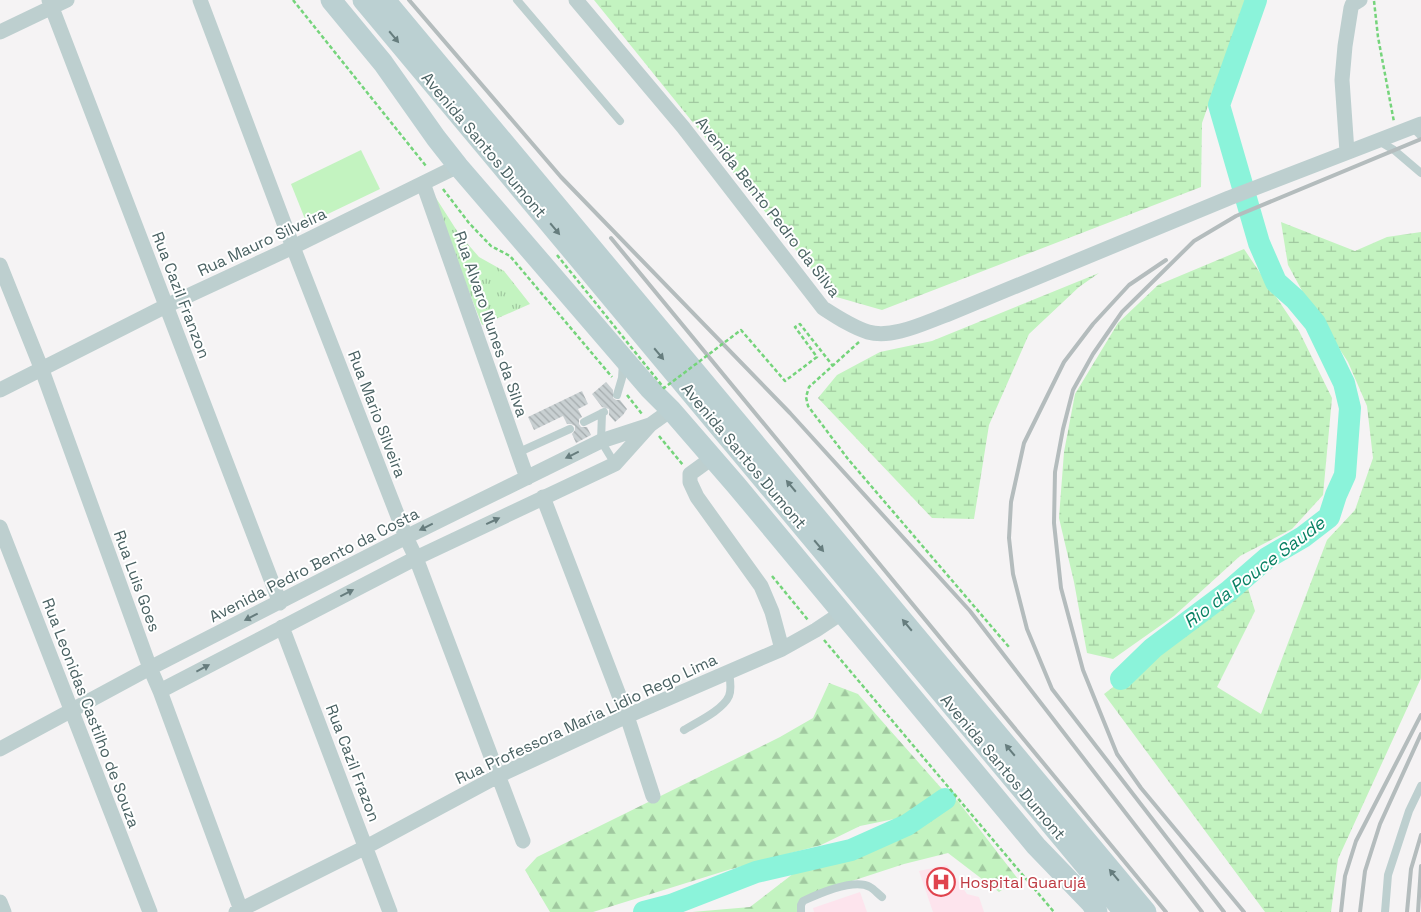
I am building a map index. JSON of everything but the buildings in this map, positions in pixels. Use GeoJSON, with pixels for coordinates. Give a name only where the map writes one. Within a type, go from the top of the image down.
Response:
{"type":"FeatureCollection","features":[{"type":"Feature","properties":{"kind":"main road","name":"Avenida Santos Dumont"},"geometry":{"type":"LineString","coordinates":[[331,0],[383,63],[458,166],[649,388],[671,410],[843,612],[1036,846],[1092,904],[1097,912]]}},
{"type":"Feature","properties":{"kind":"main road","name":"Avenida Santos Dumont"},"geometry":{"type":"LineString","coordinates":[[363,0],[1124,912]]}},
{"type":"Feature","properties":{"kind":"main road","name":"Avenida Santos Dumont"},"geometry":{"type":"LineString","coordinates":[[386,0],[1146,912]]}},
{"type":"Feature","properties":{"kind":"main road","name":"Avenida Santos Dumont"},"geometry":{"type":"LineString","coordinates":[[1036,846],[1082,912]]}},
{"type":"Feature","properties":{"kind":"street"},"geometry":{"type":"LineString","coordinates":[[0,32],[50,3],[67,0]]}},
{"type":"Feature","properties":{"kind":"street","name":"Rua Mario Silveira"},"geometry":{"type":"LineString","coordinates":[[200,0],[293,247],[406,537],[416,558],[523,841]]}},
{"type":"Feature","properties":{"kind":"street","name":"Avenida Bento Pedro da Silva"},"geometry":{"type":"LineString","coordinates":[[576,0],[683,127],[823,308],[848,324],[869,332],[894,332],[922,324],[1229,198],[1396,133],[1418,129]]}},
{"type":"Feature","properties":{"kind":"street"},"geometry":{"type":"LineString","coordinates":[[1347,152],[1342,80],[1344,46],[1352,5],[1360,0]]}},
{"type":"Feature","properties":{"kind":"street","name":"Rua Cazil Franzon"},"geometry":{"type":"LineString","coordinates":[[50,3],[280,603]]}},
{"type":"Feature","properties":{"kind":"street","name":"Rua Mauro Silveira"},"geometry":{"type":"LineString","coordinates":[[0,390],[166,306],[293,247],[458,166]]}},
{"type":"Feature","properties":{"kind":"street","name":"Rua Alvaro Nunes da Silva"},"geometry":{"type":"LineString","coordinates":[[428,180],[517,453],[527,478]]}},
{"type":"Feature","properties":{"kind":"street","name":"Rua Luis Goes"},"geometry":{"type":"LineString","coordinates":[[0,265],[42,370],[160,691],[238,911]]}},
{"type":"Feature","properties":{"kind":"street","name":"Avenida Pedro Bento da Costa"},"geometry":{"type":"LineString","coordinates":[[160,691],[416,558],[615,464],[650,425],[671,410]]}},
{"type":"Feature","properties":{"kind":"street","name":"Avenida Pedro Bento da Costa"},"geometry":{"type":"LineString","coordinates":[[0,749],[150,668],[406,537],[601,441],[650,425]]}},
{"type":"Feature","properties":{"kind":"street"},"geometry":{"type":"LineString","coordinates":[[712,458],[690,474],[690,482],[697,496],[761,586],[772,612],[782,649]]}},
{"type":"Feature","properties":{"kind":"street"},"geometry":{"type":"LineString","coordinates":[[543,498],[627,716],[653,796]]}},
{"type":"Feature","properties":{"kind":"street","name":"Rua Leonidas Castilho de Souza"},"geometry":{"type":"LineString","coordinates":[[0,527],[150,912]]}},
{"type":"Feature","properties":{"kind":"street","name":"Rua Professora Maria Lidio Rego Lima"},"geometry":{"type":"LineString","coordinates":[[238,911],[366,847],[498,776],[627,716],[782,649],[843,612]]}},
{"type":"Feature","properties":{"kind":"street","name":"Rua Cazil Frazon"},"geometry":{"type":"LineString","coordinates":[[282,627],[390,912]]}},
{"type":"Feature","properties":{"kind":"street"},"geometry":{"type":"LineString","coordinates":[[0,902],[4,912]]}},
{"type":"Feature","properties":{"kind":"lane"},"geometry":{"type":"LineString","coordinates":[[517,0],[620,121]]}},
{"type":"Feature","properties":{"kind":"lane"},"geometry":{"type":"LineString","coordinates":[[1377,140],[1394,150],[1421,173]]}},
{"type":"Feature","properties":{"kind":"lane"},"geometry":{"type":"LineString","coordinates":[[617,395],[624,359]]}},
{"type":"Feature","properties":{"kind":"lane"},"geometry":{"type":"LineString","coordinates":[[584,422],[604,412],[601,441],[615,464]]}},
{"type":"Feature","properties":{"kind":"lane"},"geometry":{"type":"LineString","coordinates":[[517,453],[570,429]]}},
{"type":"Feature","properties":{"kind":"lane"},"geometry":{"type":"LineString","coordinates":[[684,730],[722,706],[729,696],[731,687],[729,672]]}},
{"type":"Feature","properties":{"kind":"lane"},"geometry":{"type":"LineString","coordinates":[[1385,912],[1388,875],[1409,811],[1421,786]]}},
{"type":"Feature","properties":{"kind":"lane"},"geometry":{"type":"LineString","coordinates":[[802,912],[801,905],[803,901],[840,887],[869,886],[882,897]]}},
{"type":"Feature","properties":{"kind":"path"},"geometry":{"type":"LineString","coordinates":[[293,0],[428,180],[491,246],[510,256],[690,474]]}},
{"type":"Feature","properties":{"kind":"path"},"geometry":{"type":"LineString","coordinates":[[1374,0],[1378,37],[1396,133]]}},
{"type":"Feature","properties":{"kind":"path"},"geometry":{"type":"LineString","coordinates":[[557,255],[664,388],[741,330],[785,381],[817,357],[795,327],[800,324],[832,366]]}},
{"type":"Feature","properties":{"kind":"path"},"geometry":{"type":"LineString","coordinates":[[869,332],[809,387],[806,397],[808,406],[848,459],[1009,647]]}},
{"type":"Feature","properties":{"kind":"path"},"geometry":{"type":"LineString","coordinates":[[768,571],[1054,912]]}},
{"type":"Feature","properties":{"kind":"shaded area","name":"Hospital Guarujá"},"geometry":{"type":"Polygon","coordinates":[[[947,865],[967,894],[979,897],[984,912],[933,912],[919,871],[947,865]]]}},
{"type":"Feature","properties":{"kind":"shaded area"},"geometry":{"type":"Polygon","coordinates":[[[860,892],[867,912],[814,912],[813,908],[860,892]]]}},
{"type":"Feature","properties":{"kind":"green space"},"geometry":{"type":"Polygon","coordinates":[[[594,0],[1245,0],[1202,123],[1201,187],[882,310],[833,296],[594,0]]]}},
{"type":"Feature","properties":{"kind":"green space"},"geometry":{"type":"Polygon","coordinates":[[[361,150],[380,189],[307,224],[291,184],[361,150]]]}},
{"type":"Feature","properties":{"kind":"green space"},"geometry":{"type":"Polygon","coordinates":[[[436,198],[459,234],[479,257],[504,271],[530,304],[482,325],[433,200],[436,198]]]}},
{"type":"Feature","properties":{"kind":"green space"},"geometry":{"type":"Polygon","coordinates":[[[1281,222],[1355,251],[1387,237],[1421,232],[1421,678],[1338,859],[1331,912],[1265,912],[1104,694],[1247,585],[1255,611],[1217,687],[1261,714],[1327,540],[1355,510],[1373,458],[1367,406],[1348,362],[1306,298],[1288,265],[1281,222]]]}},
{"type":"Feature","properties":{"kind":"green space"},"geometry":{"type":"Polygon","coordinates":[[[1244,249],[1299,331],[1332,398],[1323,495],[1292,529],[1240,556],[1174,616],[1113,659],[1087,653],[1074,582],[1059,518],[1064,452],[1075,394],[1118,323],[1158,285],[1244,249]]]}},
{"type":"Feature","properties":{"kind":"green space"},"geometry":{"type":"Polygon","coordinates":[[[1099,273],[1079,287],[1029,334],[989,425],[974,519],[932,518],[818,398],[837,375],[880,352],[932,341],[1099,273]]]}},
{"type":"Feature","properties":{"kind":"green space"},"geometry":{"type":"Polygon","coordinates":[[[829,683],[858,694],[942,789],[904,817],[860,826],[821,845],[728,870],[593,912],[550,912],[525,870],[537,857],[780,737],[813,718],[829,683]]]}},
{"type":"Feature","properties":{"kind":"green space"},"geometry":{"type":"Polygon","coordinates":[[[957,800],[1018,879],[999,892],[948,853],[904,864],[806,896],[804,912],[692,912],[750,907],[811,860],[897,836],[957,800]]]}},
{"type":"Feature","properties":{"kind":"waterway","name":"Rio da Pouce Saude"},"geometry":{"type":"LineString","coordinates":[[1121,679],[1153,648],[1229,591],[1267,558],[1303,537],[1329,517],[1345,475],[1350,408],[1344,383],[1315,323],[1295,299],[1276,282],[1259,243],[1219,105],[1256,0]]}},
{"type":"Feature","properties":{"kind":"waterway","name":"Rio da Pouce Saude"},"geometry":{"type":"LineString","coordinates":[[644,912],[671,905],[756,872],[851,850],[907,825],[945,799]]}},
{"type":"Feature","properties":{"kind":"railway"},"geometry":{"type":"LineString","coordinates":[[409,0],[561,177],[790,413],[970,611],[1202,912]]}},
{"type":"Feature","properties":{"kind":"railway"},"geometry":{"type":"LineString","coordinates":[[1244,912],[1141,788],[1117,754],[1083,670],[1061,588],[1054,523],[1055,472],[1063,429],[1073,390],[1093,354],[1122,312],[1194,241],[1236,216],[1421,139]]}},
{"type":"Feature","properties":{"kind":"railway"},"geometry":{"type":"LineString","coordinates":[[611,238],[1166,912]]}},
{"type":"Feature","properties":{"kind":"railway"},"geometry":{"type":"LineString","coordinates":[[1166,260],[1129,285],[1093,324],[1064,362],[1024,443],[1011,502],[1009,538],[1013,574],[1027,629],[1052,689],[1224,912]]}},
{"type":"Feature","properties":{"kind":"railway"},"geometry":{"type":"LineString","coordinates":[[1341,912],[1345,876],[1356,841],[1421,715]]}},
{"type":"Feature","properties":{"kind":"railway"},"geometry":{"type":"LineString","coordinates":[[1360,912],[1365,871],[1380,824],[1421,734]]}},
{"type":"Feature","properties":{"kind":"railway"},"geometry":{"type":"LineString","coordinates":[[1407,912],[1411,869],[1421,835]]}},
{"type":"Feature","properties":{"kind":"railway"},"geometry":{"type":"LineString","coordinates":[[1418,912],[1421,866]]}},
{"type":"Feature","properties":{"kind":"place","name":"Hospital Guarujá"},"geometry":{"type":"Point","coordinates":[941,882]}}]}
